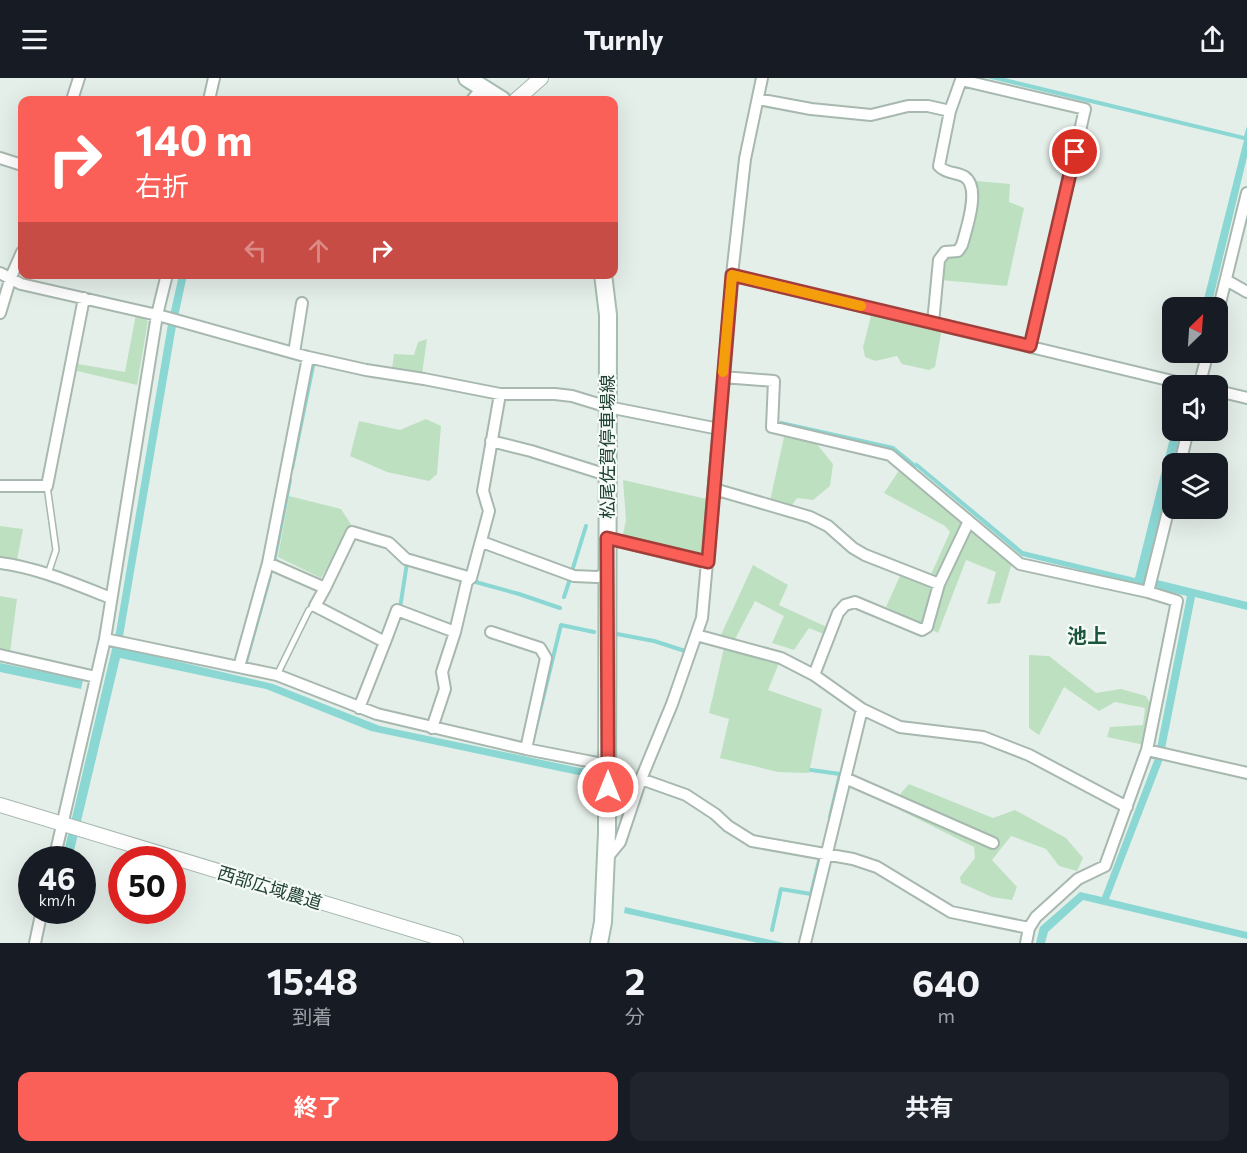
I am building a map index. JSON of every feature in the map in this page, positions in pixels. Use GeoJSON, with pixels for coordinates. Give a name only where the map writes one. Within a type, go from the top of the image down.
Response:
{"type":"FeatureCollection","features":[{"type":"Feature","properties":{"kind":"main road"},"geometry":{"type":"LineString","coordinates":[[467,78],[496,96]]}},
{"type":"Feature","properties":{"kind":"main road","name":"松尾佐賀停車場線"},"geometry":{"type":"LineString","coordinates":[[599,943],[603,922],[608,765],[606,574],[608,315],[604,279]]}},
{"type":"Feature","properties":{"kind":"street"},"geometry":{"type":"LineString","coordinates":[[73,96],[79,78]]}},
{"type":"Feature","properties":{"kind":"street"},"geometry":{"type":"LineString","coordinates":[[210,96],[214,78]]}},
{"type":"Feature","properties":{"kind":"street"},"geometry":{"type":"LineString","coordinates":[[521,96],[541,78]]}},
{"type":"Feature","properties":{"kind":"street"},"geometry":{"type":"LineString","coordinates":[[606,859],[620,842],[641,779],[672,704],[705,606],[732,275],[745,159],[762,78]]}},
{"type":"Feature","properties":{"kind":"street"},"geometry":{"type":"LineString","coordinates":[[933,323],[939,260],[945,252],[958,250],[962,245],[972,205],[972,186],[965,177],[943,170],[939,166],[950,111],[960,80],[1085,109],[1030,346]]}},
{"type":"Feature","properties":{"kind":"street"},"geometry":{"type":"LineString","coordinates":[[475,96],[483,87]]}},
{"type":"Feature","properties":{"kind":"street"},"geometry":{"type":"LineString","coordinates":[[758,99],[811,109],[871,115],[908,106],[928,106],[950,111]]}},
{"type":"Feature","properties":{"kind":"street"},"geometry":{"type":"LineString","coordinates":[[0,158],[18,164]]}},
{"type":"Feature","properties":{"kind":"street"},"geometry":{"type":"LineString","coordinates":[[1222,297],[1247,193]]}},
{"type":"Feature","properties":{"kind":"street"},"geometry":{"type":"LineString","coordinates":[[0,311],[5,275],[18,257]]}},
{"type":"Feature","properties":{"kind":"street"},"geometry":{"type":"LineString","coordinates":[[5,275],[21,284],[161,316],[308,357],[366,370],[500,394],[572,396],[608,407],[718,429]]}},
{"type":"Feature","properties":{"kind":"street"},"geometry":{"type":"LineString","coordinates":[[732,275],[1162,378]]}},
{"type":"Feature","properties":{"kind":"street"},"geometry":{"type":"LineString","coordinates":[[57,846],[96,677],[107,639],[111,598],[166,279]]}},
{"type":"Feature","properties":{"kind":"street"},"geometry":{"type":"LineString","coordinates":[[1226,279],[1247,292]]}},
{"type":"Feature","properties":{"kind":"street"},"geometry":{"type":"LineString","coordinates":[[0,486],[47,486],[84,298]]}},
{"type":"Feature","properties":{"kind":"street"},"geometry":{"type":"LineString","coordinates":[[294,353],[302,303]]}},
{"type":"Feature","properties":{"kind":"street"},"geometry":{"type":"LineString","coordinates":[[239,666],[268,563],[308,357]]}},
{"type":"Feature","properties":{"kind":"street"},"geometry":{"type":"LineString","coordinates":[[723,377],[774,381],[772,427],[890,455],[1020,564],[1148,592],[1177,601],[1149,750],[1105,866],[1078,879],[1036,917],[1029,928],[1026,943]]}},
{"type":"Feature","properties":{"kind":"street"},"geometry":{"type":"LineString","coordinates":[[1228,393],[1247,398]]}},
{"type":"Feature","properties":{"kind":"street"},"geometry":{"type":"LineString","coordinates":[[432,728],[445,689],[442,672],[482,542],[489,511],[483,491],[500,394]]}},
{"type":"Feature","properties":{"kind":"street"},"geometry":{"type":"LineString","coordinates":[[492,441],[607,475]]}},
{"type":"Feature","properties":{"kind":"street"},"geometry":{"type":"LineString","coordinates":[[714,489],[810,517],[828,526],[853,548],[865,555],[939,584]]}},
{"type":"Feature","properties":{"kind":"street"},"geometry":{"type":"LineString","coordinates":[[1148,592],[1166,519]]}},
{"type":"Feature","properties":{"kind":"street"},"geometry":{"type":"LineString","coordinates":[[814,675],[838,613],[845,605],[855,602],[922,630],[927,627],[939,584],[969,521]]}},
{"type":"Feature","properties":{"kind":"street"},"geometry":{"type":"LineString","coordinates":[[385,642],[315,606],[352,531],[390,543],[406,559],[469,579]]}},
{"type":"Feature","properties":{"kind":"street"},"geometry":{"type":"LineString","coordinates":[[607,538],[708,562]]}},
{"type":"Feature","properties":{"kind":"street"},"geometry":{"type":"LineString","coordinates":[[482,542],[574,576],[597,577],[606,574]]}},
{"type":"Feature","properties":{"kind":"street"},"geometry":{"type":"LineString","coordinates":[[0,563],[21,565],[111,598]]}},
{"type":"Feature","properties":{"kind":"street"},"geometry":{"type":"LineString","coordinates":[[268,563],[325,588]]}},
{"type":"Feature","properties":{"kind":"street"},"geometry":{"type":"LineString","coordinates":[[359,708],[385,642],[401,612],[455,632]]}},
{"type":"Feature","properties":{"kind":"street"},"geometry":{"type":"LineString","coordinates":[[491,632],[540,648],[546,658],[526,749]]}},
{"type":"Feature","properties":{"kind":"street"},"geometry":{"type":"LineString","coordinates":[[696,635],[781,658],[814,675],[862,709],[900,728],[984,737],[1029,755],[1127,807]]}},
{"type":"Feature","properties":{"kind":"street"},"geometry":{"type":"LineString","coordinates":[[107,639],[277,675],[359,708],[432,728],[608,765]]}},
{"type":"Feature","properties":{"kind":"street"},"geometry":{"type":"LineString","coordinates":[[0,655],[96,677]]}},
{"type":"Feature","properties":{"kind":"street"},"geometry":{"type":"LineString","coordinates":[[805,943],[862,709]]}},
{"type":"Feature","properties":{"kind":"street"},"geometry":{"type":"LineString","coordinates":[[1149,750],[1247,773]]}},
{"type":"Feature","properties":{"kind":"street"},"geometry":{"type":"LineString","coordinates":[[845,778],[993,843]]}},
{"type":"Feature","properties":{"kind":"street"},"geometry":{"type":"LineString","coordinates":[[641,779],[686,795],[752,841],[827,854],[877,867],[951,912],[1029,928]]}},
{"type":"Feature","properties":{"kind":"street"},"geometry":{"type":"LineString","coordinates":[[0,806],[62,825]]}},
{"type":"Feature","properties":{"kind":"street","name":"西部広域農道"},"geometry":{"type":"LineString","coordinates":[[62,825],[456,943]]}},
{"type":"Feature","properties":{"kind":"street"},"geometry":{"type":"LineString","coordinates":[[35,943],[39,924]]}},
{"type":"Feature","properties":{"kind":"lane"},"geometry":{"type":"LineString","coordinates":[[47,486],[56,550],[48,574]]}},
{"type":"Feature","properties":{"kind":"lane"},"geometry":{"type":"LineString","coordinates":[[277,675],[309,610],[315,606]]}},
{"type":"Feature","properties":{"kind":"green space"},"geometry":{"type":"Polygon","coordinates":[[[976,181],[1010,184],[1009,202],[1024,208],[1007,286],[940,280],[941,262],[947,254],[962,253],[975,201],[976,181]]]}},
{"type":"Feature","properties":{"kind":"green space"},"geometry":{"type":"Polygon","coordinates":[[[872,312],[938,329],[941,334],[935,367],[929,370],[902,364],[897,356],[875,361],[865,357],[863,347],[872,312]]]}},
{"type":"Feature","properties":{"kind":"green space"},"geometry":{"type":"Polygon","coordinates":[[[136,314],[148,321],[137,385],[77,371],[78,364],[125,372],[136,314]]]}},
{"type":"Feature","properties":{"kind":"green space"},"geometry":{"type":"Polygon","coordinates":[[[427,339],[422,374],[392,369],[394,354],[414,355],[418,342],[427,339]]]}},
{"type":"Feature","properties":{"kind":"green space"},"geometry":{"type":"Polygon","coordinates":[[[426,419],[441,426],[437,474],[429,481],[387,472],[350,456],[359,421],[400,430],[426,419]]]}},
{"type":"Feature","properties":{"kind":"green space"},"geometry":{"type":"Polygon","coordinates":[[[784,437],[816,443],[833,464],[830,486],[813,500],[797,498],[790,508],[770,501],[784,437]]]}},
{"type":"Feature","properties":{"kind":"green space"},"geometry":{"type":"Polygon","coordinates":[[[900,469],[1012,563],[1000,603],[987,604],[996,572],[966,560],[938,633],[886,607],[900,576],[929,579],[950,532],[945,526],[884,493],[900,469]]]}},
{"type":"Feature","properties":{"kind":"green space"},"geometry":{"type":"Polygon","coordinates":[[[623,480],[707,499],[701,558],[622,539],[626,520],[623,480]]]}},
{"type":"Feature","properties":{"kind":"green space"},"geometry":{"type":"Polygon","coordinates":[[[289,496],[341,509],[352,526],[321,578],[278,557],[289,496]]]}},
{"type":"Feature","properties":{"kind":"green space"},"geometry":{"type":"Polygon","coordinates":[[[0,526],[23,529],[17,560],[0,558],[0,526]]]}},
{"type":"Feature","properties":{"kind":"green space"},"geometry":{"type":"Polygon","coordinates":[[[753,565],[788,585],[779,605],[829,628],[826,635],[809,628],[794,650],[772,643],[784,616],[755,601],[734,641],[720,637],[753,565]]]}},
{"type":"Feature","properties":{"kind":"green space"},"geometry":{"type":"Polygon","coordinates":[[[0,596],[17,599],[10,653],[0,651],[0,596]]]}},
{"type":"Feature","properties":{"kind":"green space"},"geometry":{"type":"Polygon","coordinates":[[[724,648],[779,663],[768,690],[822,709],[809,773],[778,772],[720,758],[729,719],[709,713],[724,648]]]}},
{"type":"Feature","properties":{"kind":"green space"},"geometry":{"type":"Polygon","coordinates":[[[1029,655],[1049,656],[1096,693],[1121,689],[1146,696],[1152,706],[1144,745],[1107,737],[1110,727],[1143,725],[1145,708],[1115,702],[1099,711],[1064,687],[1039,735],[1029,728],[1029,655]]]}},
{"type":"Feature","properties":{"kind":"green space"},"geometry":{"type":"Polygon","coordinates":[[[618,771],[637,776],[625,815],[617,815],[618,771]]]}},
{"type":"Feature","properties":{"kind":"green space"},"geometry":{"type":"Polygon","coordinates":[[[909,784],[993,818],[1015,810],[1066,838],[1083,858],[1077,871],[1059,866],[1046,849],[1011,836],[992,860],[1017,887],[1012,900],[992,897],[961,883],[960,877],[975,858],[974,847],[898,809],[901,793],[909,784]]]}},
{"type":"Feature","properties":{"kind":"water"},"geometry":{"type":"Polygon","coordinates":[[[987,78],[1005,78],[1244,136],[1247,126],[1247,157],[1213,297],[1205,297],[1244,140],[987,78]]]}},
{"type":"Feature","properties":{"kind":"water"},"geometry":{"type":"Polygon","coordinates":[[[178,279],[186,279],[176,326],[121,648],[273,684],[380,726],[585,769],[583,776],[371,731],[266,689],[120,658],[75,846],[65,846],[116,632],[168,324],[178,279]]]}},
{"type":"Feature","properties":{"kind":"water"},"geometry":{"type":"Polygon","coordinates":[[[1169,441],[1179,441],[1176,453],[1166,453],[1169,441]]]}},
{"type":"Feature","properties":{"kind":"water"},"geometry":{"type":"Polygon","coordinates":[[[916,462],[1023,551],[1135,578],[1162,470],[1162,508],[1145,577],[1247,602],[1247,610],[1195,597],[1163,759],[1109,899],[1247,932],[1247,939],[1083,900],[1048,932],[1045,943],[1036,943],[1040,927],[1080,892],[1102,897],[1155,758],[1187,596],[1022,556],[915,466],[916,462]]]}},
{"type":"Feature","properties":{"kind":"water"},"geometry":{"type":"Polygon","coordinates":[[[0,663],[83,680],[81,689],[0,672],[0,663]]]}},
{"type":"Feature","properties":{"kind":"water"},"geometry":{"type":"Polygon","coordinates":[[[625,907],[784,943],[758,943],[624,913],[625,907]]]}},
{"type":"Feature","properties":{"kind":"waterway"},"geometry":{"type":"LineString","coordinates":[[292,468],[313,366]]}},
{"type":"Feature","properties":{"kind":"waterway"},"geometry":{"type":"LineString","coordinates":[[781,423],[893,448],[915,466]]}},
{"type":"Feature","properties":{"kind":"waterway"},"geometry":{"type":"LineString","coordinates":[[274,562],[290,480]]}},
{"type":"Feature","properties":{"kind":"waterway"},"geometry":{"type":"LineString","coordinates":[[572,571],[586,526]]}},
{"type":"Feature","properties":{"kind":"waterway"},"geometry":{"type":"LineString","coordinates":[[400,608],[407,563]]}},
{"type":"Feature","properties":{"kind":"waterway"},"geometry":{"type":"LineString","coordinates":[[246,662],[270,576]]}},
{"type":"Feature","properties":{"kind":"waterway"},"geometry":{"type":"LineString","coordinates":[[564,597],[570,579]]}},
{"type":"Feature","properties":{"kind":"waterway"},"geometry":{"type":"LineString","coordinates":[[472,581],[560,608]]}},
{"type":"Feature","properties":{"kind":"waterway"},"geometry":{"type":"LineString","coordinates":[[535,731],[561,625],[594,632]]}},
{"type":"Feature","properties":{"kind":"waterway"},"geometry":{"type":"LineString","coordinates":[[617,634],[654,641],[685,651]]}},
{"type":"Feature","properties":{"kind":"waterway"},"geometry":{"type":"LineString","coordinates":[[811,770],[840,774],[830,817]]}},
{"type":"Feature","properties":{"kind":"waterway"},"geometry":{"type":"LineString","coordinates":[[772,930],[781,889],[811,894],[820,857]]}},
{"type":"Feature","properties":{"kind":"slow traffic"},"geometry":{"type":"LineString","coordinates":[[723,372],[732,275],[861,306]]}},
{"type":"Feature","properties":{"kind":"district","name":"池上"},"geometry":{"type":"Point","coordinates":[1087,635]}},
{"type":"Feature","properties":{"kind":"route"},"geometry":{"type":"LineString","coordinates":[[608,787],[607,538],[708,562],[732,275],[1030,346],[1075,152]]}}]}
